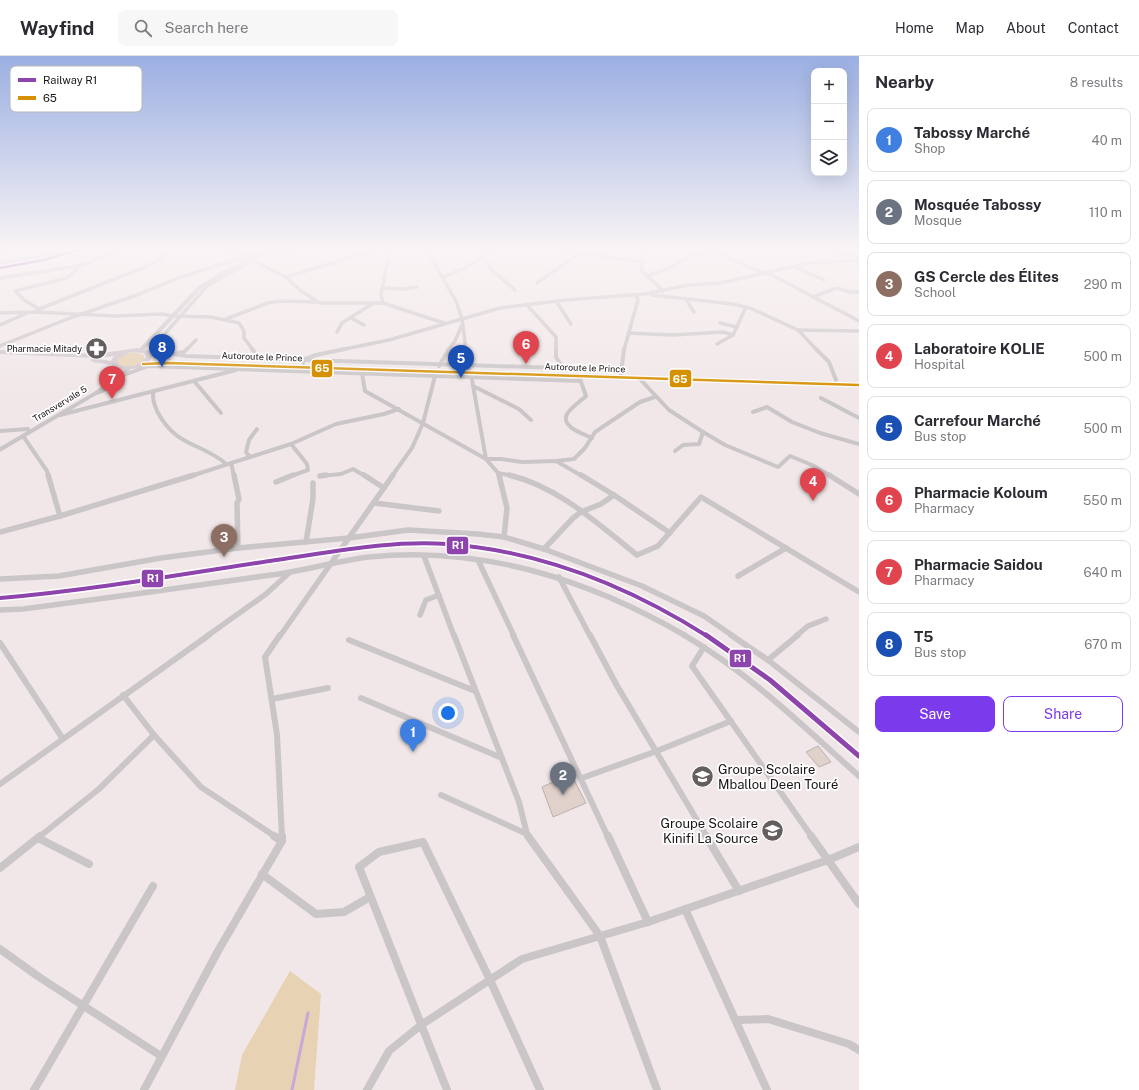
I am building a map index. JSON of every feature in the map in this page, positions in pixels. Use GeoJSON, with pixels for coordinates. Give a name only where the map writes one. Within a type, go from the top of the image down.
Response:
{"type":"FeatureCollection","features":[{"type":"Feature","properties":{"kind":"main road"},"geometry":{"type":"LineString","coordinates":[[144,352],[177,316],[192,297]]}},
{"type":"Feature","properties":{"kind":"main road"},"geometry":{"type":"LineString","coordinates":[[0,352],[96,356],[122,353],[132,350],[144,352],[149,358],[143,364]]}},
{"type":"Feature","properties":{"kind":"main road","name":"Autoroute le Prince"},"geometry":{"type":"LineString","coordinates":[[144,352],[158,358],[304,361],[437,370]]}},
{"type":"Feature","properties":{"kind":"main road"},"geometry":{"type":"LineString","coordinates":[[116,365],[115,358],[122,353]]}},
{"type":"Feature","properties":{"kind":"main road"},"geometry":{"type":"LineString","coordinates":[[0,357],[84,360],[116,365],[128,369]]}},
{"type":"Feature","properties":{"kind":"main road","name":"Autoroute le Prince"},"geometry":{"type":"LineString","coordinates":[[128,369],[143,364],[470,371],[621,372],[728,375],[859,382]]}},
{"type":"Feature","properties":{"kind":"main road","name":"Transvervale 5"},"geometry":{"type":"LineString","coordinates":[[0,444],[83,399],[101,386],[116,365]]}},
{"type":"Feature","properties":{"kind":"main road","name":"Transvervale 5"},"geometry":{"type":"LineString","coordinates":[[0,450],[60,416],[96,393],[128,369]]}},
{"type":"Feature","properties":{"kind":"main road","name":"Autoroute le Prince"},"geometry":{"type":"LineString","coordinates":[[470,371],[580,379],[639,378],[859,385]]}},
{"type":"Feature","properties":{"kind":"street"},"geometry":{"type":"LineString","coordinates":[[21,297],[38,311]]}},
{"type":"Feature","properties":{"kind":"street"},"geometry":{"type":"LineString","coordinates":[[38,311],[71,297]]}},
{"type":"Feature","properties":{"kind":"street"},"geometry":{"type":"LineString","coordinates":[[0,346],[81,314],[130,297]]}},
{"type":"Feature","properties":{"kind":"street"},"geometry":{"type":"LineString","coordinates":[[311,297],[318,302]]}},
{"type":"Feature","properties":{"kind":"street"},"geometry":{"type":"LineString","coordinates":[[383,297],[383,303]]}},
{"type":"Feature","properties":{"kind":"street"},"geometry":{"type":"LineString","coordinates":[[454,297],[462,319],[486,459]]}},
{"type":"Feature","properties":{"kind":"street"},"geometry":{"type":"LineString","coordinates":[[177,316],[155,346],[154,349],[157,351],[228,359],[259,358],[304,361],[316,355],[389,340],[500,308],[526,304],[606,297]]}},
{"type":"Feature","properties":{"kind":"street"},"geometry":{"type":"LineString","coordinates":[[470,371],[562,369],[621,372],[628,333],[638,300],[637,297]]}},
{"type":"Feature","properties":{"kind":"street"},"geometry":{"type":"LineString","coordinates":[[678,297],[746,307],[798,330],[829,362],[836,380]]}},
{"type":"Feature","properties":{"kind":"street"},"geometry":{"type":"LineString","coordinates":[[812,297],[859,322]]}},
{"type":"Feature","properties":{"kind":"street"},"geometry":{"type":"LineString","coordinates":[[685,298],[694,312]]}},
{"type":"Feature","properties":{"kind":"street"},"geometry":{"type":"LineString","coordinates":[[226,320],[268,303],[280,301],[320,303],[383,303],[444,323]]}},
{"type":"Feature","properties":{"kind":"street"},"geometry":{"type":"LineString","coordinates":[[556,301],[571,324]]}},
{"type":"Feature","properties":{"kind":"street"},"geometry":{"type":"LineString","coordinates":[[337,332],[342,323],[372,304]]}},
{"type":"Feature","properties":{"kind":"street"},"geometry":{"type":"LineString","coordinates":[[526,304],[556,337],[556,356],[562,365],[562,369]]}},
{"type":"Feature","properties":{"kind":"street"},"geometry":{"type":"LineString","coordinates":[[717,344],[733,335],[746,307]]}},
{"type":"Feature","properties":{"kind":"street"},"geometry":{"type":"LineString","coordinates":[[0,313],[38,311],[115,316],[161,314],[212,317],[239,323],[244,331],[244,338],[259,358]]}},
{"type":"Feature","properties":{"kind":"street"},"geometry":{"type":"LineString","coordinates":[[0,325],[10,322],[28,312]]}},
{"type":"Feature","properties":{"kind":"street"},"geometry":{"type":"LineString","coordinates":[[351,318],[364,325]]}},
{"type":"Feature","properties":{"kind":"street"},"geometry":{"type":"LineString","coordinates":[[720,322],[737,327]]}},
{"type":"Feature","properties":{"kind":"street"},"geometry":{"type":"LineString","coordinates":[[144,1090],[218,951],[282,841],[277,735],[265,657],[338,551],[349,538],[412,448],[423,423],[437,370],[455,341],[462,325]]}},
{"type":"Feature","properties":{"kind":"street"},"geometry":{"type":"LineString","coordinates":[[798,330],[859,331]]}},
{"type":"Feature","properties":{"kind":"street"},"geometry":{"type":"LineString","coordinates":[[628,333],[673,335],[723,332],[733,335]]}},
{"type":"Feature","properties":{"kind":"street"},"geometry":{"type":"LineString","coordinates":[[176,354],[184,352],[196,340]]}},
{"type":"Feature","properties":{"kind":"street"},"geometry":{"type":"LineString","coordinates":[[96,393],[102,391],[124,375],[148,366],[179,365],[242,369],[362,373],[437,370]]}},
{"type":"Feature","properties":{"kind":"street"},"geometry":{"type":"LineString","coordinates":[[60,416],[242,369]]}},
{"type":"Feature","properties":{"kind":"street"},"geometry":{"type":"LineString","coordinates":[[362,373],[364,391],[399,409],[486,459],[498,472],[507,508],[504,537]]}},
{"type":"Feature","properties":{"kind":"street"},"geometry":{"type":"LineString","coordinates":[[639,378],[655,397],[669,410],[725,445],[778,467],[790,456],[812,465],[859,494]]}},
{"type":"Feature","properties":{"kind":"street"},"geometry":{"type":"LineString","coordinates":[[580,379],[586,396],[567,414],[566,417],[568,424],[572,428],[592,438]]}},
{"type":"Feature","properties":{"kind":"street"},"geometry":{"type":"LineString","coordinates":[[194,382],[221,413]]}},
{"type":"Feature","properties":{"kind":"street"},"geometry":{"type":"LineString","coordinates":[[473,386],[519,409],[531,420]]}},
{"type":"Feature","properties":{"kind":"street"},"geometry":{"type":"LineString","coordinates":[[153,393],[153,402],[158,413],[178,436],[219,456],[228,464],[239,499],[237,503],[238,548]]}},
{"type":"Feature","properties":{"kind":"street"},"geometry":{"type":"LineString","coordinates":[[486,459],[501,458],[522,462],[574,459],[592,438],[595,432],[640,402],[655,397]]}},
{"type":"Feature","properties":{"kind":"street"},"geometry":{"type":"LineString","coordinates":[[821,398],[859,418]]}},
{"type":"Feature","properties":{"kind":"street"},"geometry":{"type":"LineString","coordinates":[[753,412],[767,407],[792,422],[820,433],[859,444]]}},
{"type":"Feature","properties":{"kind":"street"},"geometry":{"type":"LineString","coordinates":[[0,532],[60,516],[180,480],[291,444],[336,424],[384,414],[399,409]]}},
{"type":"Feature","properties":{"kind":"street"},"geometry":{"type":"LineString","coordinates":[[0,431],[28,429]]}},
{"type":"Feature","properties":{"kind":"street"},"geometry":{"type":"LineString","coordinates":[[250,457],[246,452],[246,446],[257,430]]}},
{"type":"Feature","properties":{"kind":"street"},"geometry":{"type":"LineString","coordinates":[[676,451],[681,446],[700,444],[702,432]]}},
{"type":"Feature","properties":{"kind":"street"},"geometry":{"type":"LineString","coordinates":[[23,436],[47,471],[60,516]]}},
{"type":"Feature","properties":{"kind":"street"},"geometry":{"type":"LineString","coordinates":[[276,482],[308,470],[307,464],[291,444]]}},
{"type":"Feature","properties":{"kind":"street"},"geometry":{"type":"LineString","coordinates":[[556,461],[614,495],[670,533]]}},
{"type":"Feature","properties":{"kind":"street"},"geometry":{"type":"LineString","coordinates":[[320,476],[341,474],[353,469],[384,488]]}},
{"type":"Feature","properties":{"kind":"street"},"geometry":{"type":"LineString","coordinates":[[498,472],[528,480],[574,505],[637,555],[658,546],[701,497],[859,592]]}},
{"type":"Feature","properties":{"kind":"street"},"geometry":{"type":"LineString","coordinates":[[306,542],[313,499],[313,483]]}},
{"type":"Feature","properties":{"kind":"street"},"geometry":{"type":"LineString","coordinates":[[544,549],[581,512],[601,504],[614,495]]}},
{"type":"Feature","properties":{"kind":"street"},"geometry":{"type":"LineString","coordinates":[[374,503],[439,511]]}},
{"type":"Feature","properties":{"kind":"street"},"geometry":{"type":"LineString","coordinates":[[0,579],[59,576],[161,558],[238,548],[349,538],[408,530],[504,537],[544,549],[642,586],[704,616],[768,660],[859,732]]}},
{"type":"Feature","properties":{"kind":"street"},"geometry":{"type":"LineString","coordinates":[[738,576],[786,548]]}},
{"type":"Feature","properties":{"kind":"street"},"geometry":{"type":"LineString","coordinates":[[0,610],[23,609],[289,573],[330,564],[379,556],[424,556],[478,560],[521,566],[559,577],[616,599],[659,621],[704,647],[760,689],[859,776]]}},
{"type":"Feature","properties":{"kind":"street"},"geometry":{"type":"LineString","coordinates":[[424,556],[475,691],[520,802],[527,834],[600,936],[657,1090]]}},
{"type":"Feature","properties":{"kind":"street"},"geometry":{"type":"LineString","coordinates":[[478,560],[582,778],[648,922]]}},
{"type":"Feature","properties":{"kind":"street"},"geometry":{"type":"LineString","coordinates":[[0,784],[266,594],[289,573]]}},
{"type":"Feature","properties":{"kind":"street"},"geometry":{"type":"LineString","coordinates":[[559,577],[616,684],[740,891]]}},
{"type":"Feature","properties":{"kind":"street"},"geometry":{"type":"LineString","coordinates":[[420,615],[426,600],[439,595]]}},
{"type":"Feature","properties":{"kind":"street"},"geometry":{"type":"LineString","coordinates":[[768,660],[808,626],[826,619]]}},
{"type":"Feature","properties":{"kind":"street"},"geometry":{"type":"LineString","coordinates":[[349,640],[475,691]]}},
{"type":"Feature","properties":{"kind":"street"},"geometry":{"type":"LineString","coordinates":[[0,643],[63,739]]}},
{"type":"Feature","properties":{"kind":"street"},"geometry":{"type":"LineString","coordinates":[[704,647],[692,666],[859,904]]}},
{"type":"Feature","properties":{"kind":"street"},"geometry":{"type":"LineString","coordinates":[[272,700],[328,688]]}},
{"type":"Feature","properties":{"kind":"street"},"geometry":{"type":"LineString","coordinates":[[123,695],[154,735],[201,787],[282,841]]}},
{"type":"Feature","properties":{"kind":"street"},"geometry":{"type":"LineString","coordinates":[[361,698],[502,758]]}},
{"type":"Feature","properties":{"kind":"street"},"geometry":{"type":"LineString","coordinates":[[582,778],[657,751],[731,721]]}},
{"type":"Feature","properties":{"kind":"street"},"geometry":{"type":"LineString","coordinates":[[0,868],[99,788],[154,735]]}},
{"type":"Feature","properties":{"kind":"street"},"geometry":{"type":"LineString","coordinates":[[441,795],[527,834]]}},
{"type":"Feature","properties":{"kind":"street"},"geometry":{"type":"LineString","coordinates":[[38,838],[89,864]]}},
{"type":"Feature","properties":{"kind":"street"},"geometry":{"type":"LineString","coordinates":[[447,1090],[359,867],[379,852],[423,842],[490,980],[540,1090]]}},
{"type":"Feature","properties":{"kind":"street"},"geometry":{"type":"LineString","coordinates":[[367,1090],[389,1051],[421,1025],[522,960],[648,922],[828,860],[859,847]]}},
{"type":"Feature","properties":{"kind":"street"},"geometry":{"type":"LineString","coordinates":[[262,874],[316,914],[344,912],[370,897]]}},
{"type":"Feature","properties":{"kind":"street"},"geometry":{"type":"LineString","coordinates":[[34,1090],[153,886]]}},
{"type":"Feature","properties":{"kind":"street"},"geometry":{"type":"LineString","coordinates":[[686,909],[767,1090]]}},
{"type":"Feature","properties":{"kind":"street"},"geometry":{"type":"LineString","coordinates":[[0,949],[39,977],[161,1056]]}},
{"type":"Feature","properties":{"kind":"street"},"geometry":{"type":"LineString","coordinates":[[736,1020],[768,1018],[849,1044],[859,1050]]}},
{"type":"Feature","properties":{"kind":"shaded area"},"geometry":{"type":"Polygon","coordinates":[[[134,352],[144,355],[144,360],[132,366],[117,365],[118,358],[125,354],[134,352]]]}},
{"type":"Feature","properties":{"kind":"shaded area"},"geometry":{"type":"Polygon","coordinates":[[[290,971],[321,994],[314,1090],[235,1090],[242,1055],[290,971]]]}},
{"type":"Feature","properties":{"kind":"building"},"geometry":{"type":"Polygon","coordinates":[[[818,746],[831,762],[819,767],[806,752],[818,746]]]}},
{"type":"Feature","properties":{"kind":"building"},"geometry":{"type":"Polygon","coordinates":[[[571,774],[586,803],[553,817],[542,787],[571,774]]]}},
{"type":"Feature","properties":{"kind":"waterway"},"geometry":{"type":"LineString","coordinates":[[292,1090],[308,1013]]}},
{"type":"Feature","properties":{"kind":"railway"},"geometry":{"type":"LineString","coordinates":[[0,598],[104,586],[383,545],[426,543],[447,544],[516,554],[583,574],[646,602],[707,636]]}},
{"type":"Feature","properties":{"kind":"railway"},"geometry":{"type":"LineString","coordinates":[[706,635],[770,680],[859,756]]}},
{"type":"Feature","properties":{"kind":"rail line","name":"R1"},"geometry":{"type":"LineString","coordinates":[[0,598],[56,593],[356,548],[402,544],[447,544],[488,548],[530,557],[570,569],[611,584],[687,623],[723,646],[770,680],[859,756]]}},
{"type":"Feature","properties":{"kind":"transit line","name":"65"},"geometry":{"type":"LineString","coordinates":[[143,364],[168,363],[511,375],[785,381],[859,385]]}},
{"type":"Feature","properties":{"kind":"place","name":"Pharmacie Mitady"},"geometry":{"type":"Point","coordinates":[97,349]}},
{"type":"Feature","properties":{"kind":"place","name":"Pharmacie Koloum"},"geometry":{"type":"Point","coordinates":[526,364]}},
{"type":"Feature","properties":{"kind":"place","name":"T5"},"geometry":{"type":"Point","coordinates":[162,367]}},
{"type":"Feature","properties":{"kind":"place","name":"Carrefour Marché"},"geometry":{"type":"Point","coordinates":[461,378]}},
{"type":"Feature","properties":{"kind":"place","name":"Pharmacie Saidou"},"geometry":{"type":"Point","coordinates":[112,399]}},
{"type":"Feature","properties":{"kind":"place","name":"Laboratoire KOLIE"},"geometry":{"type":"Point","coordinates":[813,501]}},
{"type":"Feature","properties":{"kind":"place","name":"GS Cercle des Élites"},"geometry":{"type":"Point","coordinates":[224,557]}},
{"type":"Feature","properties":{"kind":"place","name":"Tabossy Marché"},"geometry":{"type":"Point","coordinates":[413,752]}},
{"type":"Feature","properties":{"kind":"place","name":"Groupe Scolaire Mballou Deen Touré"},"geometry":{"type":"Point","coordinates":[702,776]}},
{"type":"Feature","properties":{"kind":"place","name":"Mosquée Tabossy"},"geometry":{"type":"Point","coordinates":[563,795]}},
{"type":"Feature","properties":{"kind":"place","name":"Groupe Scolaire Kinifi La Source"},"geometry":{"type":"Point","coordinates":[773,830]}}]}
